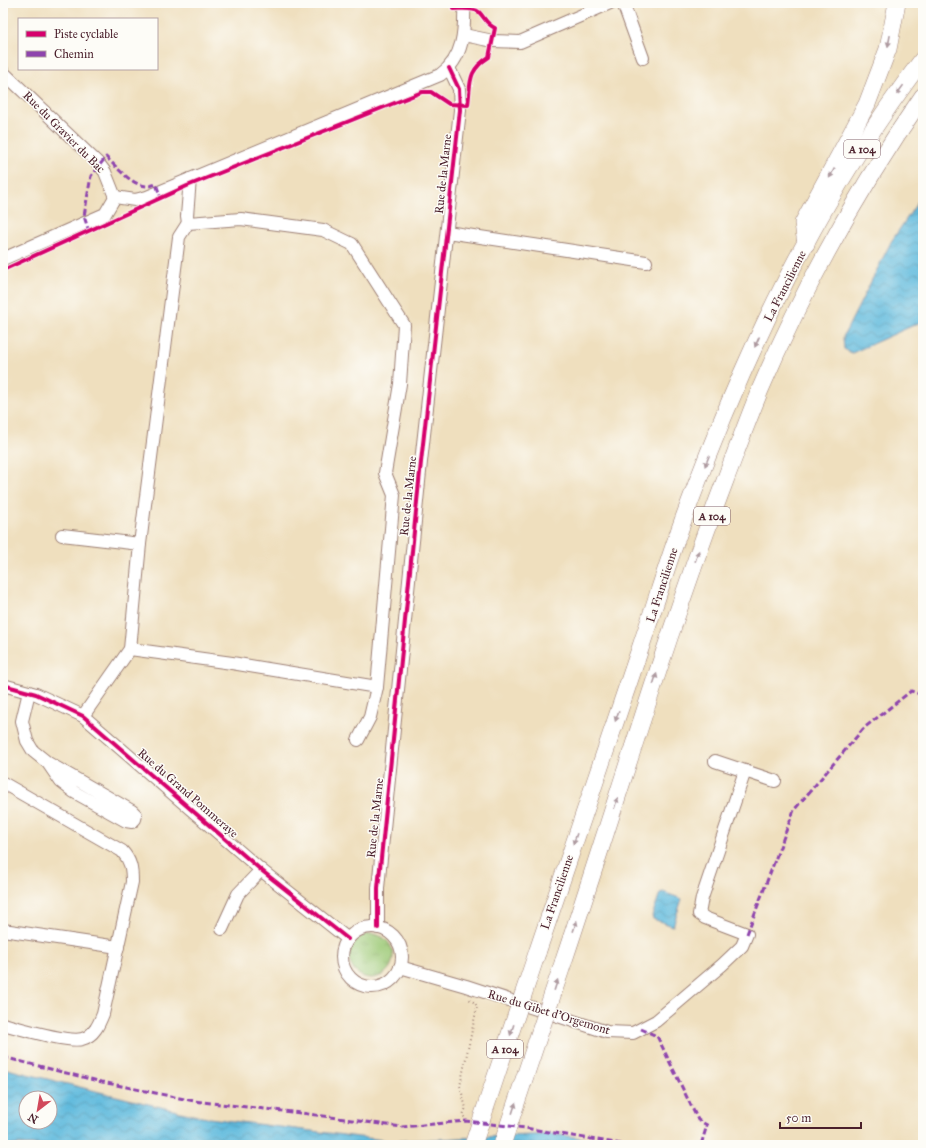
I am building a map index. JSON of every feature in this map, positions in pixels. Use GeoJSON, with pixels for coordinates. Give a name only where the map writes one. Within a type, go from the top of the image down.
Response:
{"type":"FeatureCollection","features":[{"type":"Feature","properties":{"kind":"highway"},"geometry":{"type":"LineString","coordinates":[[806,244],[803,224],[867,104],[888,48],[897,3]]}},
{"type":"Feature","properties":{"kind":"highway","name":"La Francilienne"},"geometry":{"type":"LineString","coordinates":[[473,1145],[685,515],[730,403],[770,313],[806,244],[836,191],[898,92],[923,59]]}},
{"type":"Feature","properties":{"kind":"highway","name":"La Francilienne"},"geometry":{"type":"LineString","coordinates":[[502,1145],[668,640],[708,524],[760,390],[792,321],[832,242],[864,186],[923,96]]}},
{"type":"Feature","properties":{"kind":"street"},"geometry":{"type":"LineString","coordinates":[[3,259],[105,214],[115,197],[135,200],[147,197],[440,75],[449,68],[460,48],[464,34],[464,3]]}},
{"type":"Feature","properties":{"kind":"street"},"geometry":{"type":"LineString","coordinates":[[464,34],[493,41],[520,42],[610,3]]}},
{"type":"Feature","properties":{"kind":"street"},"geometry":{"type":"LineString","coordinates":[[623,3],[643,58]]}},
{"type":"Feature","properties":{"kind":"street","name":"Rue de la Marne"},"geometry":{"type":"LineString","coordinates":[[378,928],[378,888],[421,462],[461,105],[459,89],[449,68]]}},
{"type":"Feature","properties":{"kind":"street","name":"Rue du Gravier du Bac"},"geometry":{"type":"LineString","coordinates":[[3,72],[99,164],[106,172],[115,197]]}},
{"type":"Feature","properties":{"kind":"street"},"geometry":{"type":"LineString","coordinates":[[84,716],[130,649],[140,544],[174,264],[179,237],[188,223],[187,216],[190,180]]}},
{"type":"Feature","properties":{"kind":"street"},"geometry":{"type":"LineString","coordinates":[[188,223],[241,219],[323,230],[352,244],[404,324],[400,384],[385,473],[394,495],[377,687],[370,717],[358,740]]}},
{"type":"Feature","properties":{"kind":"street"},"geometry":{"type":"LineString","coordinates":[[447,232],[646,262]]}},
{"type":"Feature","properties":{"kind":"street"},"geometry":{"type":"LineString","coordinates":[[62,535],[140,544]]}},
{"type":"Feature","properties":{"kind":"street"},"geometry":{"type":"LineString","coordinates":[[130,649],[232,663],[377,687]]}},
{"type":"Feature","properties":{"kind":"street","name":"Rue du Grand Pommeraye"},"geometry":{"type":"LineString","coordinates":[[3,685],[29,692],[84,716],[261,870],[348,939]]}},
{"type":"Feature","properties":{"kind":"street"},"geometry":{"type":"LineString","coordinates":[[29,692],[22,721],[27,741],[33,751],[48,763],[132,810],[136,814],[135,819],[132,822],[126,820],[74,792],[61,782],[48,763]]}},
{"type":"Feature","properties":{"kind":"street"},"geometry":{"type":"LineString","coordinates":[[715,761],[775,781]]}},
{"type":"Feature","properties":{"kind":"street","name":"Rue du Gibet d'Orgemont"},"geometry":{"type":"LineString","coordinates":[[400,967],[466,986],[607,1032],[633,1033],[656,1021],[742,946],[747,934],[705,918],[699,914],[702,898],[745,771]]}},
{"type":"Feature","properties":{"kind":"street"},"geometry":{"type":"LineString","coordinates":[[3,783],[122,851],[129,859],[132,869],[132,882],[118,947],[103,1014],[98,1026],[91,1034],[82,1039],[70,1039],[3,1024]]}},
{"type":"Feature","properties":{"kind":"street"},"geometry":{"type":"LineString","coordinates":[[222,929],[238,894],[261,870]]}},
{"type":"Feature","properties":{"kind":"street"},"geometry":{"type":"LineString","coordinates":[[378,928],[387,931],[395,938],[400,947],[402,957],[400,967],[395,976],[378,986],[367,986],[358,983],[350,977],[344,968],[342,953],[348,939],[361,929],[378,928]]}},
{"type":"Feature","properties":{"kind":"street"},"geometry":{"type":"LineString","coordinates":[[3,930],[118,947]]}},
{"type":"Feature","properties":{"kind":"path"},"geometry":{"type":"LineString","coordinates":[[466,986],[470,992],[469,1000],[475,1003],[477,1007],[460,1086],[466,1108],[463,1114],[466,1121]]}},
{"type":"Feature","properties":{"kind":"green space"},"geometry":{"type":"Polygon","coordinates":[[[367,934],[375,934],[387,940],[393,952],[393,960],[387,972],[375,978],[367,978],[355,972],[349,960],[349,952],[355,940],[367,934]]]}},
{"type":"Feature","properties":{"kind":"water"},"geometry":{"type":"Polygon","coordinates":[[[923,194],[923,321],[852,353],[844,349],[843,337],[891,242],[923,194]]]}},
{"type":"Feature","properties":{"kind":"water"},"geometry":{"type":"Polygon","coordinates":[[[663,892],[682,899],[673,926],[653,919],[652,916],[660,893],[663,892]]]}},
{"type":"Feature","properties":{"kind":"water"},"geometry":{"type":"Polygon","coordinates":[[[3,1068],[201,1117],[391,1141],[554,1134],[620,1145],[3,1145],[3,1068]]]}},
{"type":"Feature","properties":{"kind":"marked path"},"geometry":{"type":"LineString","coordinates":[[89,232],[84,216],[91,176],[106,157],[135,183],[149,186],[156,184],[161,198]]}},
{"type":"Feature","properties":{"kind":"marked path"},"geometry":{"type":"LineString","coordinates":[[747,934],[794,810],[864,728],[911,691],[923,695]]}},
{"type":"Feature","properties":{"kind":"marked path"},"geometry":{"type":"LineString","coordinates":[[641,1029],[657,1036],[698,1120],[707,1125],[701,1145]]}},
{"type":"Feature","properties":{"kind":"marked path"},"geometry":{"type":"LineString","coordinates":[[3,1057],[102,1082],[194,1101],[301,1113],[402,1127],[466,1121],[525,1128],[627,1145]]}},
{"type":"Feature","properties":{"kind":"cycle path"},"geometry":{"type":"LineString","coordinates":[[3,270],[187,186],[422,92],[431,92],[449,104],[468,105],[470,83],[473,72],[489,57],[495,28],[490,25],[476,10],[453,9],[453,3]]}},
{"type":"Feature","properties":{"kind":"cycle path"},"geometry":{"type":"LineString","coordinates":[[378,928],[378,888],[421,462],[460,110],[459,89],[449,68]]}},
{"type":"Feature","properties":{"kind":"cycle path"},"geometry":{"type":"LineString","coordinates":[[3,685],[36,694],[83,716],[261,870],[348,939]]}}]}
